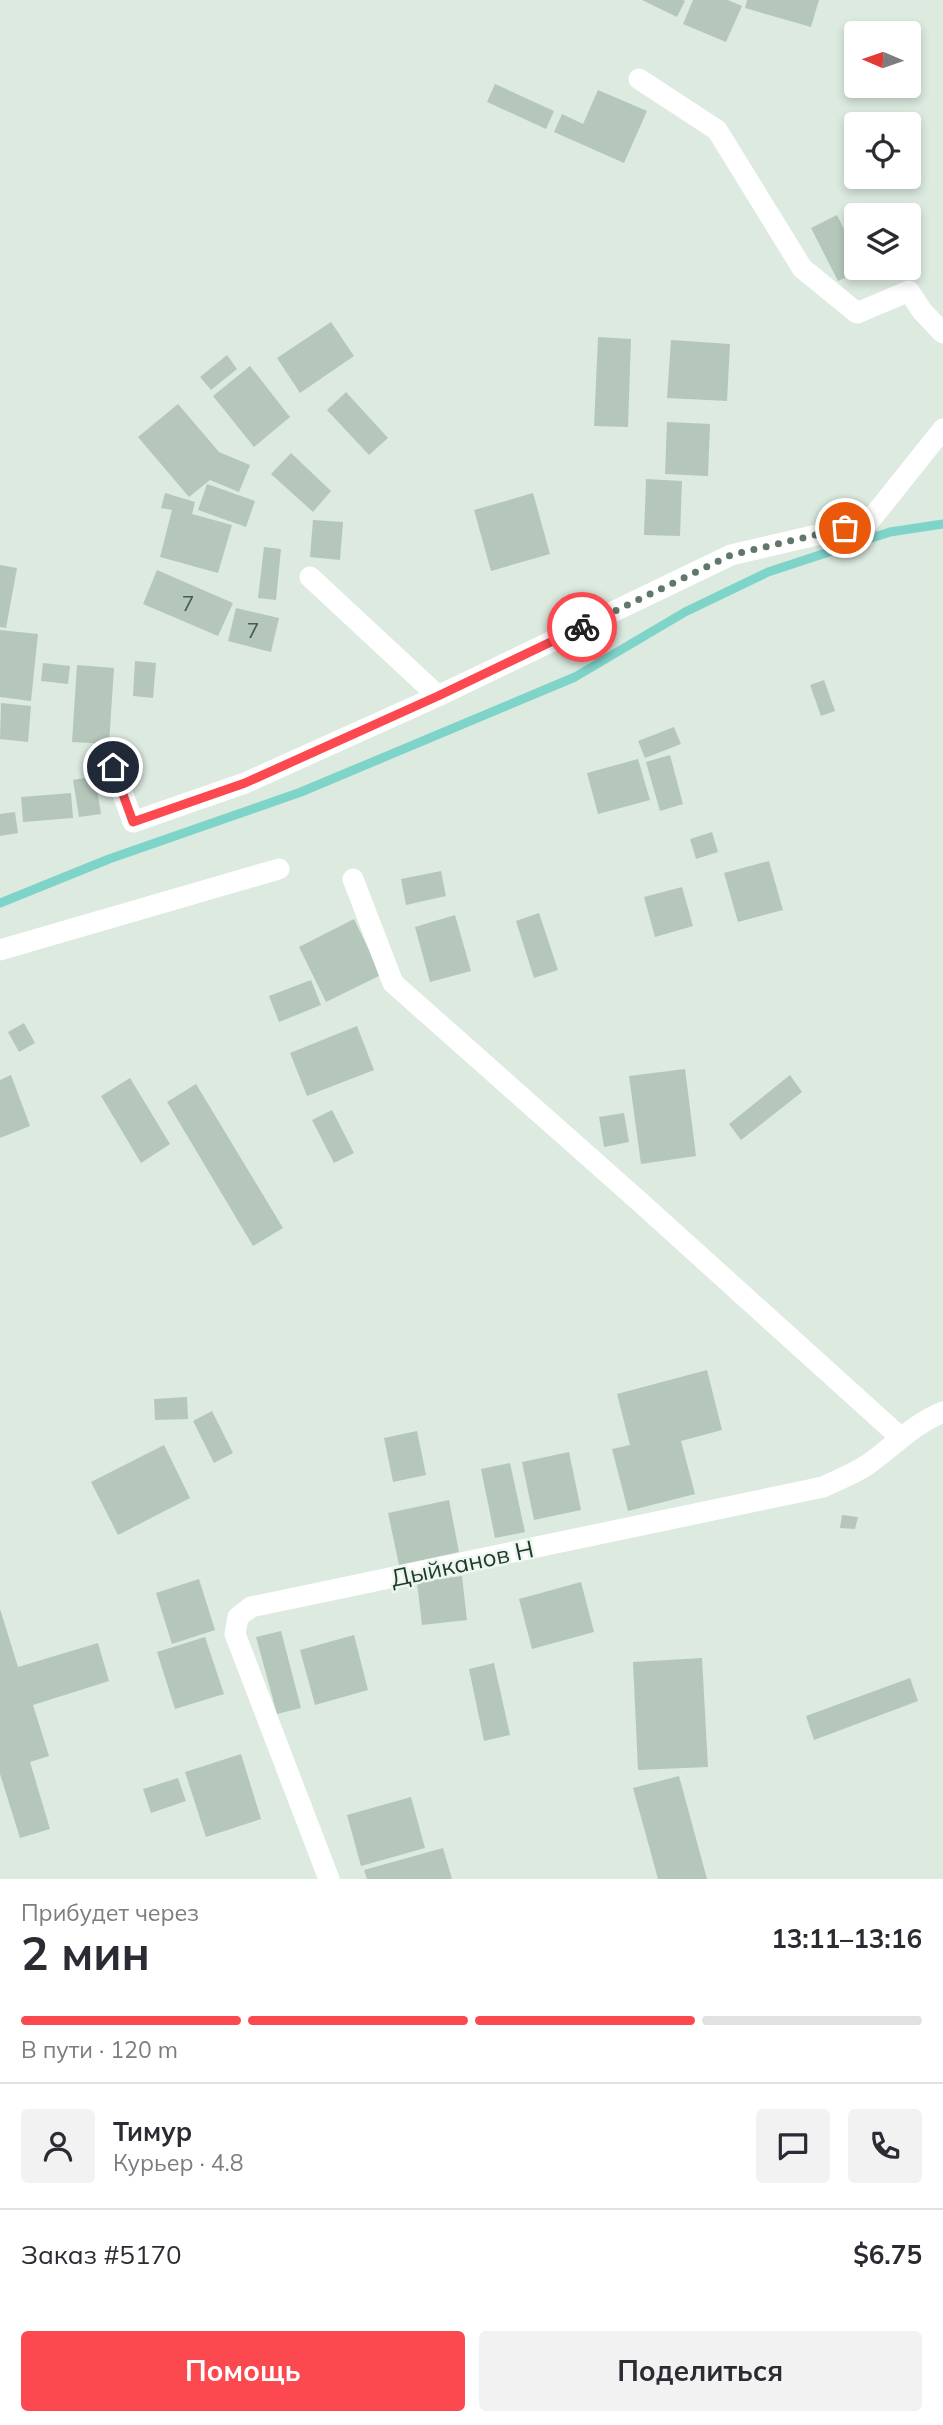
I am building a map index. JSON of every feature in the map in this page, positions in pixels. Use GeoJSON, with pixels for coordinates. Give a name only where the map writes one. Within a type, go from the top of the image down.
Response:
{"type":"FeatureCollection","features":[{"type":"Feature","properties":{"kind":"street"},"geometry":{"type":"LineString","coordinates":[[639,79],[717,130],[802,268],[858,313],[909,291],[922,311],[943,333]]}},
{"type":"Feature","properties":{"kind":"street"},"geometry":{"type":"LineString","coordinates":[[113,767],[133,822],[245,783],[438,696],[731,555],[868,523],[943,429]]}},
{"type":"Feature","properties":{"kind":"street"},"geometry":{"type":"LineString","coordinates":[[310,577],[438,696]]}},
{"type":"Feature","properties":{"kind":"street"},"geometry":{"type":"LineString","coordinates":[[0,950],[279,870]]}},
{"type":"Feature","properties":{"kind":"street"},"geometry":{"type":"LineString","coordinates":[[353,879],[393,983],[900,1437]]}},
{"type":"Feature","properties":{"kind":"street","name":"Дыйканов Н"},"geometry":{"type":"LineString","coordinates":[[328,1879],[235,1634],[238,1617],[251,1607],[823,1487],[866,1466],[900,1437],[943,1412]]}},
{"type":"Feature","properties":{"kind":"building"},"geometry":{"type":"Polygon","coordinates":[[[642,0],[683,0],[685,1],[677,17],[642,0]]]}},
{"type":"Feature","properties":{"kind":"building"},"geometry":{"type":"Polygon","coordinates":[[[693,0],[728,0],[742,6],[726,42],[683,24],[693,0]]]}},
{"type":"Feature","properties":{"kind":"building"},"geometry":{"type":"Polygon","coordinates":[[[747,0],[819,0],[811,27],[745,8],[747,0]]]}},
{"type":"Feature","properties":{"kind":"building"},"geometry":{"type":"Polygon","coordinates":[[[495,84],[554,111],[546,129],[487,102],[495,84]]]}},
{"type":"Feature","properties":{"kind":"building"},"geometry":{"type":"Polygon","coordinates":[[[598,90],[647,111],[624,163],[554,132],[562,114],[583,124],[598,90]]]}},
{"type":"Feature","properties":{"kind":"building"},"geometry":{"type":"Polygon","coordinates":[[[837,215],[844,229],[844,278],[838,281],[811,228],[837,215]]]}},
{"type":"Feature","properties":{"kind":"building"},"geometry":{"type":"Polygon","coordinates":[[[331,322],[354,356],[300,393],[277,358],[331,322]]]}},
{"type":"Feature","properties":{"kind":"building"},"geometry":{"type":"Polygon","coordinates":[[[598,337],[631,339],[628,427],[594,426],[598,337]]]}},
{"type":"Feature","properties":{"kind":"building"},"geometry":{"type":"Polygon","coordinates":[[[671,340],[730,344],[727,401],[667,398],[671,340]]]}},
{"type":"Feature","properties":{"kind":"building"},"geometry":{"type":"Polygon","coordinates":[[[227,355],[237,369],[211,390],[200,377],[227,355]]]}},
{"type":"Feature","properties":{"kind":"building"},"geometry":{"type":"Polygon","coordinates":[[[250,366],[290,417],[254,447],[213,396],[250,366]]]}},
{"type":"Feature","properties":{"kind":"building"},"geometry":{"type":"Polygon","coordinates":[[[346,392],[388,438],[369,455],[327,410],[346,392]]]}},
{"type":"Feature","properties":{"kind":"building"},"geometry":{"type":"Polygon","coordinates":[[[178,404],[219,452],[250,465],[239,492],[210,480],[189,497],[138,437],[178,404]]]}},
{"type":"Feature","properties":{"kind":"building"},"geometry":{"type":"Polygon","coordinates":[[[667,422],[710,424],[708,476],[665,474],[667,422]]]}},
{"type":"Feature","properties":{"kind":"building"},"geometry":{"type":"Polygon","coordinates":[[[291,453],[331,491],[313,512],[271,474],[291,453]]]}},
{"type":"Feature","properties":{"kind":"building"},"geometry":{"type":"Polygon","coordinates":[[[646,479],[682,481],[680,536],[644,535],[646,479]]]}},
{"type":"Feature","properties":{"kind":"building"},"geometry":{"type":"Polygon","coordinates":[[[207,484],[255,501],[246,527],[198,510],[207,484]]]}},
{"type":"Feature","properties":{"kind":"building"},"geometry":{"type":"Polygon","coordinates":[[[165,493],[195,502],[192,514],[232,525],[218,573],[160,557],[172,510],[161,508],[165,493]]]}},
{"type":"Feature","properties":{"kind":"building"},"geometry":{"type":"Polygon","coordinates":[[[533,493],[550,554],[491,571],[474,510],[533,493]]]}},
{"type":"Feature","properties":{"kind":"building"},"geometry":{"type":"Polygon","coordinates":[[[313,520],[343,522],[340,560],[310,557],[313,520]]]}},
{"type":"Feature","properties":{"kind":"building"},"geometry":{"type":"Polygon","coordinates":[[[264,547],[281,549],[276,600],[258,598],[264,547]]]}},
{"type":"Feature","properties":{"kind":"building"},"geometry":{"type":"Polygon","coordinates":[[[0,565],[17,568],[6,628],[0,627],[0,565]]]}},
{"type":"Feature","properties":{"kind":"building"},"geometry":{"type":"Polygon","coordinates":[[[157,570],[233,603],[218,636],[143,604],[157,570]]]}},
{"type":"Feature","properties":{"kind":"building"},"geometry":{"type":"Polygon","coordinates":[[[236,608],[279,618],[271,652],[228,641],[236,608]]]}},
{"type":"Feature","properties":{"kind":"building"},"geometry":{"type":"Polygon","coordinates":[[[0,630],[38,634],[31,701],[0,697],[0,630]]]}},
{"type":"Feature","properties":{"kind":"building"},"geometry":{"type":"Polygon","coordinates":[[[135,661],[156,663],[153,698],[133,696],[135,661]]]}},
{"type":"Feature","properties":{"kind":"building"},"geometry":{"type":"Polygon","coordinates":[[[43,663],[70,666],[68,684],[41,681],[43,663]]]}},
{"type":"Feature","properties":{"kind":"building"},"geometry":{"type":"Polygon","coordinates":[[[77,665],[114,668],[109,744],[72,742],[77,665]]]}},
{"type":"Feature","properties":{"kind":"building"},"geometry":{"type":"Polygon","coordinates":[[[824,680],[835,711],[821,716],[810,685],[824,680]]]}},
{"type":"Feature","properties":{"kind":"building"},"geometry":{"type":"Polygon","coordinates":[[[1,703],[31,706],[28,742],[0,739],[1,703]]]}},
{"type":"Feature","properties":{"kind":"building"},"geometry":{"type":"Polygon","coordinates":[[[674,727],[681,744],[645,758],[638,741],[674,727]]]}},
{"type":"Feature","properties":{"kind":"building"},"geometry":{"type":"Polygon","coordinates":[[[670,755],[683,804],[660,811],[646,762],[670,755]]]}},
{"type":"Feature","properties":{"kind":"building"},"geometry":{"type":"Polygon","coordinates":[[[638,759],[650,800],[598,814],[587,773],[638,759]]]}},
{"type":"Feature","properties":{"kind":"building"},"geometry":{"type":"Polygon","coordinates":[[[95,776],[101,814],[79,817],[73,780],[95,776]]]}},
{"type":"Feature","properties":{"kind":"building"},"geometry":{"type":"Polygon","coordinates":[[[71,793],[73,818],[23,822],[21,797],[71,793]]]}},
{"type":"Feature","properties":{"kind":"building"},"geometry":{"type":"Polygon","coordinates":[[[15,812],[18,833],[0,836],[0,814],[15,812]]]}},
{"type":"Feature","properties":{"kind":"building"},"geometry":{"type":"Polygon","coordinates":[[[712,832],[718,852],[696,859],[690,839],[712,832]]]}},
{"type":"Feature","properties":{"kind":"building"},"geometry":{"type":"Polygon","coordinates":[[[769,861],[783,910],[738,922],[724,873],[769,861]]]}},
{"type":"Feature","properties":{"kind":"building"},"geometry":{"type":"Polygon","coordinates":[[[441,871],[446,896],[406,905],[401,879],[441,871]]]}},
{"type":"Feature","properties":{"kind":"building"},"geometry":{"type":"Polygon","coordinates":[[[682,887],[693,926],[655,937],[644,897],[682,887]]]}},
{"type":"Feature","properties":{"kind":"building"},"geometry":{"type":"Polygon","coordinates":[[[539,913],[558,970],[534,978],[516,921],[539,913]]]}},
{"type":"Feature","properties":{"kind":"building"},"geometry":{"type":"Polygon","coordinates":[[[455,915],[471,971],[430,982],[415,927],[455,915]]]}},
{"type":"Feature","properties":{"kind":"building"},"geometry":{"type":"Polygon","coordinates":[[[354,919],[381,975],[326,1002],[299,947],[354,919]]]}},
{"type":"Feature","properties":{"kind":"building"},"geometry":{"type":"Polygon","coordinates":[[[311,980],[321,1005],[279,1022],[269,996],[311,980]]]}},
{"type":"Feature","properties":{"kind":"building"},"geometry":{"type":"Polygon","coordinates":[[[24,1023],[35,1043],[19,1052],[8,1032],[24,1023]]]}},
{"type":"Feature","properties":{"kind":"building"},"geometry":{"type":"Polygon","coordinates":[[[357,1026],[374,1070],[307,1096],[290,1053],[357,1026]]]}},
{"type":"Feature","properties":{"kind":"building"},"geometry":{"type":"Polygon","coordinates":[[[685,1069],[696,1156],[641,1164],[629,1076],[685,1069]]]}},
{"type":"Feature","properties":{"kind":"building"},"geometry":{"type":"Polygon","coordinates":[[[11,1075],[30,1126],[0,1138],[0,1080],[11,1075]]]}},
{"type":"Feature","properties":{"kind":"building"},"geometry":{"type":"Polygon","coordinates":[[[790,1075],[802,1092],[741,1140],[729,1124],[790,1075]]]}},
{"type":"Feature","properties":{"kind":"building"},"geometry":{"type":"Polygon","coordinates":[[[130,1078],[170,1144],[141,1163],[101,1096],[130,1078]]]}},
{"type":"Feature","properties":{"kind":"building"},"geometry":{"type":"Polygon","coordinates":[[[196,1084],[283,1228],[253,1246],[167,1102],[196,1084]]]}},
{"type":"Feature","properties":{"kind":"building"},"geometry":{"type":"Polygon","coordinates":[[[332,1110],[354,1153],[334,1163],[312,1120],[332,1110]]]}},
{"type":"Feature","properties":{"kind":"building"},"geometry":{"type":"Polygon","coordinates":[[[624,1113],[629,1142],[604,1147],[599,1117],[624,1113]]]}},
{"type":"Feature","properties":{"kind":"building"},"geometry":{"type":"Polygon","coordinates":[[[707,1370],[722,1430],[681,1441],[695,1494],[628,1511],[612,1449],[630,1445],[617,1394],[707,1370]]]}},
{"type":"Feature","properties":{"kind":"building"},"geometry":{"type":"Polygon","coordinates":[[[187,1397],[188,1419],[155,1420],[154,1399],[187,1397]]]}},
{"type":"Feature","properties":{"kind":"building"},"geometry":{"type":"Polygon","coordinates":[[[212,1411],[233,1453],[214,1463],[193,1421],[212,1411]]]}},
{"type":"Feature","properties":{"kind":"building"},"geometry":{"type":"Polygon","coordinates":[[[417,1431],[426,1475],[393,1482],[384,1438],[417,1431]]]}},
{"type":"Feature","properties":{"kind":"building"},"geometry":{"type":"Polygon","coordinates":[[[164,1445],[190,1498],[118,1535],[91,1482],[164,1445]]]}},
{"type":"Feature","properties":{"kind":"building"},"geometry":{"type":"Polygon","coordinates":[[[569,1452],[581,1510],[534,1520],[522,1462],[569,1452]]]}},
{"type":"Feature","properties":{"kind":"building"},"geometry":{"type":"Polygon","coordinates":[[[510,1463],[525,1532],[495,1538],[481,1469],[510,1463]]]}},
{"type":"Feature","properties":{"kind":"building"},"geometry":{"type":"Polygon","coordinates":[[[449,1500],[459,1552],[399,1565],[388,1513],[449,1500]]]}},
{"type":"Feature","properties":{"kind":"building"},"geometry":{"type":"Polygon","coordinates":[[[842,1515],[858,1517],[855,1529],[840,1528],[842,1515]]]}},
{"type":"Feature","properties":{"kind":"building"},"geometry":{"type":"Polygon","coordinates":[[[462,1576],[467,1620],[422,1625],[417,1582],[462,1576]]]}},
{"type":"Feature","properties":{"kind":"building"},"geometry":{"type":"Polygon","coordinates":[[[199,1579],[215,1630],[172,1644],[156,1593],[199,1579]]]}},
{"type":"Feature","properties":{"kind":"building"},"geometry":{"type":"Polygon","coordinates":[[[581,1582],[594,1632],[532,1649],[519,1599],[581,1582]]]}},
{"type":"Feature","properties":{"kind":"building"},"geometry":{"type":"Polygon","coordinates":[[[0,1609],[18,1667],[98,1643],[109,1681],[33,1705],[49,1756],[30,1762],[50,1829],[20,1838],[0,1774],[0,1609]]]}},
{"type":"Feature","properties":{"kind":"building"},"geometry":{"type":"Polygon","coordinates":[[[281,1631],[301,1708],[277,1714],[256,1637],[281,1631]]]}},
{"type":"Feature","properties":{"kind":"building"},"geometry":{"type":"Polygon","coordinates":[[[354,1635],[368,1690],[315,1705],[300,1650],[354,1635]]]}},
{"type":"Feature","properties":{"kind":"building"},"geometry":{"type":"Polygon","coordinates":[[[205,1637],[224,1694],[175,1709],[157,1652],[205,1637]]]}},
{"type":"Feature","properties":{"kind":"building"},"geometry":{"type":"Polygon","coordinates":[[[702,1658],[708,1767],[638,1770],[633,1662],[702,1658]]]}},
{"type":"Feature","properties":{"kind":"building"},"geometry":{"type":"Polygon","coordinates":[[[494,1663],[510,1735],[484,1741],[469,1669],[494,1663]]]}},
{"type":"Feature","properties":{"kind":"building"},"geometry":{"type":"Polygon","coordinates":[[[910,1678],[918,1701],[814,1740],[806,1716],[910,1678]]]}},
{"type":"Feature","properties":{"kind":"building"},"geometry":{"type":"Polygon","coordinates":[[[241,1754],[261,1819],[206,1837],[185,1772],[241,1754]]]}},
{"type":"Feature","properties":{"kind":"building"},"geometry":{"type":"Polygon","coordinates":[[[679,1776],[707,1879],[658,1879],[633,1788],[679,1776]]]}},
{"type":"Feature","properties":{"kind":"building"},"geometry":{"type":"Polygon","coordinates":[[[178,1778],[186,1801],[151,1813],[143,1789],[178,1778]]]}},
{"type":"Feature","properties":{"kind":"building"},"geometry":{"type":"Polygon","coordinates":[[[411,1797],[425,1848],[361,1866],[347,1815],[411,1797]]]}},
{"type":"Feature","properties":{"kind":"building"},"geometry":{"type":"Polygon","coordinates":[[[443,1848],[452,1879],[367,1879],[364,1870],[443,1848]]]}},
{"type":"Feature","properties":{"kind":"waterway"},"geometry":{"type":"LineString","coordinates":[[0,903],[109,859],[301,792],[575,677],[685,612],[768,572],[890,532],[943,524]]}},
{"type":"Feature","properties":{"kind":"way so far"},"geometry":{"type":"LineString","coordinates":[[582,627],[731,555],[845,528]]}},
{"type":"Feature","properties":{"kind":"route"},"geometry":{"type":"LineString","coordinates":[[113,767],[133,822],[245,783],[438,696],[582,627]]}}]}
